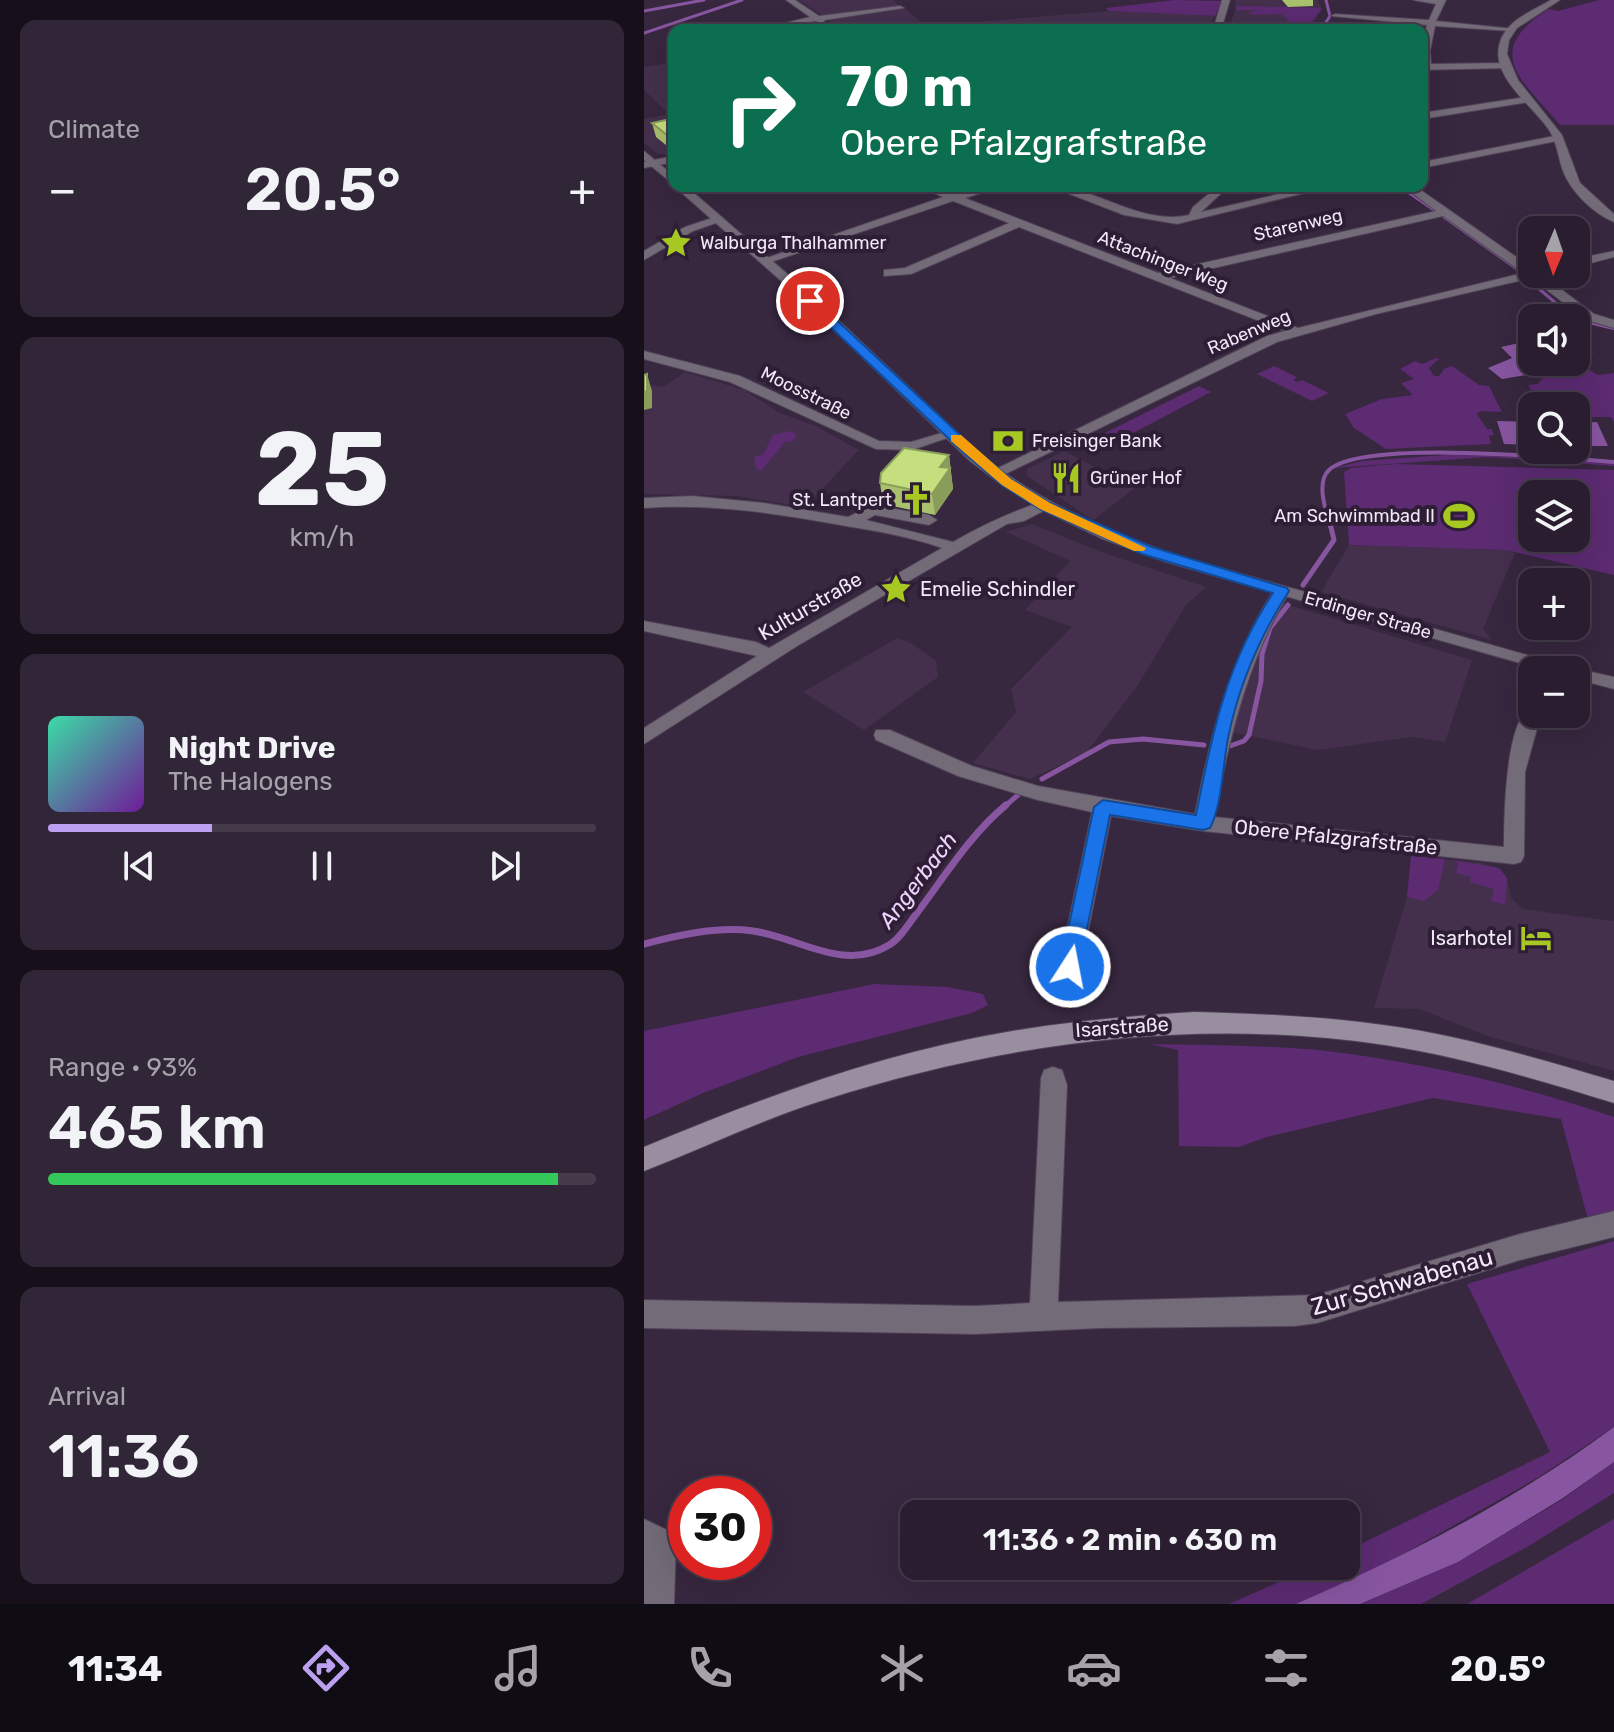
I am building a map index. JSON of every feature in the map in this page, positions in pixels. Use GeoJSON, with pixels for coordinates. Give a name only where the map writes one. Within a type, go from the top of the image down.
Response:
{"type":"FeatureCollection","features":[{"type":"Feature","properties":{"kind":"main road","name":"Isarstraße"},"geometry":{"type":"LineString","coordinates":[[644,1159],[801,1094],[885,1068],[1058,1031],[1133,1025],[1228,1022],[1386,1035],[1487,1056],[1614,1092]]}},
{"type":"Feature","properties":{"kind":"street"},"geometry":{"type":"LineString","coordinates":[[790,0],[825,24]]}},
{"type":"Feature","properties":{"kind":"street"},"geometry":{"type":"LineString","coordinates":[[1220,24],[1226,0]]}},
{"type":"Feature","properties":{"kind":"street"},"geometry":{"type":"LineString","coordinates":[[1417,0],[1441,1],[1428,41]]}},
{"type":"Feature","properties":{"kind":"street"},"geometry":{"type":"LineString","coordinates":[[1335,16],[1511,29],[1556,0]]}},
{"type":"Feature","properties":{"kind":"street"},"geometry":{"type":"LineString","coordinates":[[791,24],[900,8]]}},
{"type":"Feature","properties":{"kind":"street"},"geometry":{"type":"LineString","coordinates":[[1378,24],[1379,20]]}},
{"type":"Feature","properties":{"kind":"street"},"geometry":{"type":"LineString","coordinates":[[1511,29],[1505,47],[1505,66],[1526,100],[1549,122],[1559,138],[1572,178],[1592,202],[1614,219]]}},
{"type":"Feature","properties":{"kind":"street"},"geometry":{"type":"LineString","coordinates":[[1428,67],[1505,66]]}},
{"type":"Feature","properties":{"kind":"street"},"geometry":{"type":"LineString","coordinates":[[1428,115],[1526,100]]}},
{"type":"Feature","properties":{"kind":"street"},"geometry":{"type":"LineString","coordinates":[[1428,164],[1559,138]]}},
{"type":"Feature","properties":{"kind":"street"},"geometry":{"type":"LineString","coordinates":[[644,154],[649,164],[668,178]]}},
{"type":"Feature","properties":{"kind":"street","name":"Erdinger Straße"},"geometry":{"type":"LineString","coordinates":[[686,192],[997,474],[1038,501],[1147,551],[1518,658]]}},
{"type":"Feature","properties":{"kind":"street","name":"Attachinger Weg"},"geometry":{"type":"LineString","coordinates":[[938,192],[1295,331]]}},
{"type":"Feature","properties":{"kind":"street"},"geometry":{"type":"LineString","coordinates":[[764,261],[976,192]]}},
{"type":"Feature","properties":{"kind":"street"},"geometry":{"type":"LineString","coordinates":[[1070,192],[1128,213],[1177,221],[1302,192]]}},
{"type":"Feature","properties":{"kind":"street"},"geometry":{"type":"LineString","coordinates":[[1193,218],[1197,209],[1216,192]]}},
{"type":"Feature","properties":{"kind":"street"},"geometry":{"type":"LineString","coordinates":[[1234,192],[1258,202]]}},
{"type":"Feature","properties":{"kind":"street"},"geometry":{"type":"LineString","coordinates":[[1417,192],[1518,263]]}},
{"type":"Feature","properties":{"kind":"street","name":"Starenweg"},"geometry":{"type":"LineString","coordinates":[[1158,277],[1446,212]]}},
{"type":"Feature","properties":{"kind":"street"},"geometry":{"type":"LineString","coordinates":[[644,256],[689,229],[718,219]]}},
{"type":"Feature","properties":{"kind":"street"},"geometry":{"type":"LineString","coordinates":[[888,273],[907,271],[1017,224]]}},
{"type":"Feature","properties":{"kind":"street"},"geometry":{"type":"LineString","coordinates":[[1590,260],[1614,254]]}},
{"type":"Feature","properties":{"kind":"street","name":"Rabenweg"},"geometry":{"type":"LineString","coordinates":[[997,474],[1047,452],[1203,371],[1295,331],[1518,278]]}},
{"type":"Feature","properties":{"kind":"street"},"geometry":{"type":"LineString","coordinates":[[1552,288],[1590,317],[1614,324]]}},
{"type":"Feature","properties":{"kind":"street","name":"Moosstraße"},"geometry":{"type":"LineString","coordinates":[[644,355],[735,379],[876,445],[912,446],[952,434]]}},
{"type":"Feature","properties":{"kind":"street"},"geometry":{"type":"LineString","coordinates":[[644,503],[714,500],[850,522],[925,537],[955,548]]}},
{"type":"Feature","properties":{"kind":"street","name":"Kulturstraße"},"geometry":{"type":"LineString","coordinates":[[644,737],[769,655],[1003,520],[1018,518],[1038,501]]}},
{"type":"Feature","properties":{"kind":"street"},"geometry":{"type":"LineString","coordinates":[[850,522],[873,510],[929,520]]}},
{"type":"Feature","properties":{"kind":"street"},"geometry":{"type":"LineString","coordinates":[[1203,823],[1220,734],[1233,691],[1255,632],[1282,591]]}},
{"type":"Feature","properties":{"kind":"street"},"geometry":{"type":"LineString","coordinates":[[644,626],[756,648],[769,655]]}},
{"type":"Feature","properties":{"kind":"street"},"geometry":{"type":"LineString","coordinates":[[1590,677],[1614,683]]}},
{"type":"Feature","properties":{"kind":"street","name":"Obere Pfalzgrafstraße"},"geometry":{"type":"LineString","coordinates":[[883,735],[965,771],[1038,793],[1103,807],[1203,823],[1514,856],[1515,772],[1528,728]]}},
{"type":"Feature","properties":{"kind":"street"},"geometry":{"type":"LineString","coordinates":[[1070,967],[1103,807]]}},
{"type":"Feature","properties":{"kind":"street"},"geometry":{"type":"LineString","coordinates":[[1043,1317],[1053,1078]]}},
{"type":"Feature","properties":{"kind":"street","name":"Zur Schwabenau"},"geometry":{"type":"LineString","coordinates":[[644,1314],[824,1319],[1295,1312],[1317,1309],[1520,1247],[1614,1224]]}},
{"type":"Feature","properties":{"kind":"street"},"geometry":{"type":"LineString","coordinates":[[644,1535],[660,1543],[658,1604]]}},
{"type":"Feature","properties":{"kind":"shaded area"},"geometry":{"type":"Polygon","coordinates":[[[798,0],[893,0],[899,6],[822,15],[798,0]]]}},
{"type":"Feature","properties":{"kind":"shaded area"},"geometry":{"type":"Polygon","coordinates":[[[1175,0],[1222,1],[1215,16],[1109,11],[1106,8],[1175,0]]]}},
{"type":"Feature","properties":{"kind":"shaded area"},"geometry":{"type":"Polygon","coordinates":[[[1235,0],[1318,0],[1322,10],[1312,24],[1230,24],[1235,12],[1235,0]]]}},
{"type":"Feature","properties":{"kind":"shaded area"},"geometry":{"type":"Polygon","coordinates":[[[1599,0],[1614,0],[1614,125],[1560,125],[1522,80],[1515,67],[1512,53],[1516,39],[1549,9],[1558,11],[1599,0]]]}},
{"type":"Feature","properties":{"kind":"shaded area"},"geometry":{"type":"Polygon","coordinates":[[[1237,6],[1321,8],[1310,24],[1284,24],[1289,21],[1282,14],[1254,15],[1248,12],[1263,10],[1237,10],[1237,6]]]}},
{"type":"Feature","properties":{"kind":"shaded area"},"geometry":{"type":"Polygon","coordinates":[[[905,9],[924,24],[834,24],[829,20],[905,9]]]}},
{"type":"Feature","properties":{"kind":"shaded area"},"geometry":{"type":"Polygon","coordinates":[[[1109,11],[1215,16],[1209,24],[950,24],[1109,11]]]}},
{"type":"Feature","properties":{"kind":"shaded area"},"geometry":{"type":"Polygon","coordinates":[[[668,63],[668,113],[644,90],[644,67],[668,63]]]}},
{"type":"Feature","properties":{"kind":"shaded area"},"geometry":{"type":"Polygon","coordinates":[[[668,114],[668,154],[658,154],[644,143],[644,119],[668,114]]]}},
{"type":"Feature","properties":{"kind":"shaded area"},"geometry":{"type":"Polygon","coordinates":[[[1518,343],[1520,376],[1502,379],[1488,368],[1512,358],[1501,347],[1518,343]]]}},
{"type":"Feature","properties":{"kind":"shaded area"},"geometry":{"type":"Polygon","coordinates":[[[1439,359],[1429,368],[1434,376],[1439,376],[1444,369],[1452,366],[1479,385],[1489,386],[1502,412],[1481,411],[1477,414],[1487,429],[1492,429],[1494,435],[1489,436],[1491,444],[1386,449],[1354,428],[1345,414],[1382,399],[1413,395],[1401,383],[1414,379],[1400,369],[1415,361],[1422,364],[1439,359]]]}},
{"type":"Feature","properties":{"kind":"shaded area"},"geometry":{"type":"Polygon","coordinates":[[[1274,366],[1297,377],[1293,380],[1297,382],[1302,380],[1329,393],[1312,401],[1257,374],[1274,366]]]}},
{"type":"Feature","properties":{"kind":"shaded area"},"geometry":{"type":"Polygon","coordinates":[[[1590,370],[1598,375],[1614,373],[1614,422],[1611,417],[1590,417],[1590,392],[1533,392],[1528,385],[1538,384],[1543,377],[1590,376],[1590,370]]]}},
{"type":"Feature","properties":{"kind":"shaded area"},"geometry":{"type":"Polygon","coordinates":[[[685,372],[744,390],[780,413],[816,426],[859,450],[805,507],[736,496],[644,494],[644,384],[664,387],[685,372]]]}},
{"type":"Feature","properties":{"kind":"shaded area"},"geometry":{"type":"Polygon","coordinates":[[[1199,386],[1211,392],[1116,442],[1101,435],[1199,386]]]}},
{"type":"Feature","properties":{"kind":"shaded area"},"geometry":{"type":"Polygon","coordinates":[[[1497,421],[1518,422],[1518,444],[1504,444],[1497,421]]]}},
{"type":"Feature","properties":{"kind":"shaded area"},"geometry":{"type":"Polygon","coordinates":[[[1590,422],[1597,422],[1608,446],[1590,446],[1590,422]]]}},
{"type":"Feature","properties":{"kind":"shaded area"},"geometry":{"type":"Polygon","coordinates":[[[790,431],[797,434],[792,442],[786,441],[761,471],[756,468],[754,457],[763,455],[773,435],[790,431]]]}},
{"type":"Feature","properties":{"kind":"shaded area"},"geometry":{"type":"Polygon","coordinates":[[[1064,451],[1119,479],[1129,476],[1143,482],[1093,520],[1027,476],[1027,469],[1064,451]]]}},
{"type":"Feature","properties":{"kind":"shaded area"},"geometry":{"type":"Polygon","coordinates":[[[1459,454],[1518,457],[1334,468],[1362,461],[1459,454]]]}},
{"type":"Feature","properties":{"kind":"shaded area"},"geometry":{"type":"Polygon","coordinates":[[[1614,463],[1614,466],[1586,464],[1614,463]]]}},
{"type":"Feature","properties":{"kind":"shaded area"},"geometry":{"type":"Polygon","coordinates":[[[1396,464],[1614,470],[1614,575],[1505,550],[1349,545],[1344,472],[1351,468],[1396,464]]]}},
{"type":"Feature","properties":{"kind":"shaded area"},"geometry":{"type":"Polygon","coordinates":[[[1032,524],[1101,552],[1206,587],[1186,605],[1138,685],[1086,753],[1030,779],[973,763],[1016,712],[1011,689],[1072,627],[1025,610],[1070,561],[1006,532],[1032,524]]]}},
{"type":"Feature","properties":{"kind":"shaded area"},"geometry":{"type":"Polygon","coordinates":[[[1349,545],[1505,550],[1515,553],[1483,629],[1492,640],[1321,592],[1349,545]]]}},
{"type":"Feature","properties":{"kind":"shaded area"},"geometry":{"type":"Polygon","coordinates":[[[1282,603],[1472,660],[1445,742],[1412,737],[1317,750],[1232,732],[1261,634],[1282,603]]]}},
{"type":"Feature","properties":{"kind":"shaded area"},"geometry":{"type":"Polygon","coordinates":[[[897,638],[911,643],[936,661],[938,677],[864,730],[803,692],[897,638]]]}},
{"type":"Feature","properties":{"kind":"shaded area"},"geometry":{"type":"Polygon","coordinates":[[[1411,856],[1481,863],[1499,868],[1507,878],[1511,898],[1523,909],[1614,921],[1614,1071],[1490,1037],[1419,1009],[1374,1008],[1407,897],[1411,856]]]}},
{"type":"Feature","properties":{"kind":"shaded area"},"geometry":{"type":"Polygon","coordinates":[[[1411,856],[1445,859],[1438,890],[1424,901],[1407,897],[1411,856]]]}},
{"type":"Feature","properties":{"kind":"shaded area"},"geometry":{"type":"Polygon","coordinates":[[[1453,860],[1499,868],[1507,878],[1505,905],[1491,901],[1494,889],[1470,882],[1471,877],[1456,873],[1458,863],[1453,860]]]}},
{"type":"Feature","properties":{"kind":"shaded area"},"geometry":{"type":"Polygon","coordinates":[[[874,984],[948,987],[983,994],[988,1005],[972,1013],[798,1057],[703,1093],[644,1120],[644,1031],[874,984]]]}},
{"type":"Feature","properties":{"kind":"shaded area"},"geometry":{"type":"Polygon","coordinates":[[[1149,1044],[1283,1048],[1364,1056],[1472,1076],[1614,1117],[1614,1212],[1587,1216],[1561,1119],[1433,1098],[1267,1137],[1239,1147],[1179,1146],[1178,1050],[1149,1044]]]}},
{"type":"Feature","properties":{"kind":"shaded area"},"geometry":{"type":"Polygon","coordinates":[[[1614,1241],[1614,1427],[1539,1477],[1360,1576],[1360,1544],[1550,1452],[1467,1284],[1614,1241]]]}},
{"type":"Feature","properties":{"kind":"shaded area"},"geometry":{"type":"Polygon","coordinates":[[[1614,1427],[1614,1462],[1563,1498],[1458,1562],[1360,1604],[1296,1604],[1348,1580],[1360,1580],[1360,1574],[1500,1502],[1614,1427]]]}},
{"type":"Feature","properties":{"kind":"shaded area"},"geometry":{"type":"Polygon","coordinates":[[[1614,1462],[1614,1493],[1527,1547],[1421,1604],[1360,1604],[1458,1562],[1563,1499],[1614,1462]]]}},
{"type":"Feature","properties":{"kind":"shaded area"},"geometry":{"type":"Polygon","coordinates":[[[1614,1519],[1614,1604],[1467,1604],[1614,1519]]]}},
{"type":"Feature","properties":{"kind":"shaded area"},"geometry":{"type":"Polygon","coordinates":[[[1283,1580],[1350,1580],[1296,1604],[1229,1604],[1283,1580]]]}},
{"type":"Feature","properties":{"kind":"building"},"geometry":{"type":"Polygon","coordinates":[[[668,119],[668,135],[667,135],[652,123],[668,119]]]}},
{"type":"Feature","properties":{"kind":"building"},"geometry":{"type":"Polygon","coordinates":[[[647,374],[647,391],[644,392],[644,375],[647,374]]]}},
{"type":"Feature","properties":{"kind":"building"},"geometry":{"type":"Polygon","coordinates":[[[904,448],[949,455],[940,467],[950,468],[932,494],[880,483],[881,473],[904,448]]]}},
{"type":"Feature","properties":{"kind":"waterway"},"geometry":{"type":"LineString","coordinates":[[644,11],[704,0]]}},
{"type":"Feature","properties":{"kind":"waterway"},"geometry":{"type":"LineString","coordinates":[[671,24],[742,0]]}},
{"type":"Feature","properties":{"kind":"waterway"},"geometry":{"type":"LineString","coordinates":[[1325,24],[1330,16],[1326,0]]}},
{"type":"Feature","properties":{"kind":"waterway"},"geometry":{"type":"LineString","coordinates":[[644,33],[668,25]]}},
{"type":"Feature","properties":{"kind":"waterway"},"geometry":{"type":"LineString","coordinates":[[1408,192],[1434,210]]}},
{"type":"Feature","properties":{"kind":"waterway"},"geometry":{"type":"LineString","coordinates":[[1444,217],[1517,269]]}},
{"type":"Feature","properties":{"kind":"waterway"},"geometry":{"type":"LineString","coordinates":[[1538,288],[1557,304]]}},
{"type":"Feature","properties":{"kind":"waterway"},"geometry":{"type":"LineString","coordinates":[[1590,322],[1614,328]]}},
{"type":"Feature","properties":{"kind":"waterway"},"geometry":{"type":"LineString","coordinates":[[1331,529],[1323,499],[1323,483],[1329,470],[1349,461],[1381,455],[1465,453],[1614,462]]}},
{"type":"Feature","properties":{"kind":"waterway"},"geometry":{"type":"LineString","coordinates":[[1303,585],[1334,540],[1331,527]]}},
{"type":"Feature","properties":{"kind":"waterway","name":"Angerbach"},"geometry":{"type":"LineString","coordinates":[[1227,747],[1244,741],[1249,735],[1261,681],[1262,654],[1270,628],[1288,605]]}},
{"type":"Feature","properties":{"kind":"waterway","name":"Angerbach"},"geometry":{"type":"LineString","coordinates":[[1042,779],[1109,742],[1143,739],[1204,745]]}},
{"type":"Feature","properties":{"kind":"waterway","name":"Angerbach"},"geometry":{"type":"LineString","coordinates":[[1004,807],[1018,795]]}},
{"type":"Feature","properties":{"kind":"waterway","name":"Angerbach"},"geometry":{"type":"LineString","coordinates":[[644,944],[698,932],[740,930],[770,934],[838,954],[872,953],[901,935],[969,843],[1006,805]]}},
{"type":"Feature","properties":{"kind":"slow traffic"},"geometry":{"type":"LineString","coordinates":[[956,438],[1006,482],[1045,506],[1139,548]]}},
{"type":"Feature","properties":{"kind":"place","name":"Walburga Thalhammer"},"geometry":{"type":"Point","coordinates":[676,243]}},
{"type":"Feature","properties":{"kind":"place","name":"Freisinger Bank"},"geometry":{"type":"Point","coordinates":[1008,441]}},
{"type":"Feature","properties":{"kind":"place","name":"Grüner Hof"},"geometry":{"type":"Point","coordinates":[1066,478]}},
{"type":"Feature","properties":{"kind":"place","name":"St. Lantpert"},"geometry":{"type":"Point","coordinates":[916,500]}},
{"type":"Feature","properties":{"kind":"place","name":"Am Schwimmbad II"},"geometry":{"type":"Point","coordinates":[1459,516]}},
{"type":"Feature","properties":{"kind":"place","name":"Emelie Schindler"},"geometry":{"type":"Point","coordinates":[896,589]}},
{"type":"Feature","properties":{"kind":"place","name":"Isarhotel"},"geometry":{"type":"Point","coordinates":[1536,938]}},
{"type":"Feature","properties":{"kind":"route"},"geometry":{"type":"LineString","coordinates":[[810,301],[970,451],[1006,482],[1045,506],[1147,551],[1282,591],[1255,632],[1233,691],[1220,734],[1203,823],[1103,807],[1070,967]]}}]}
